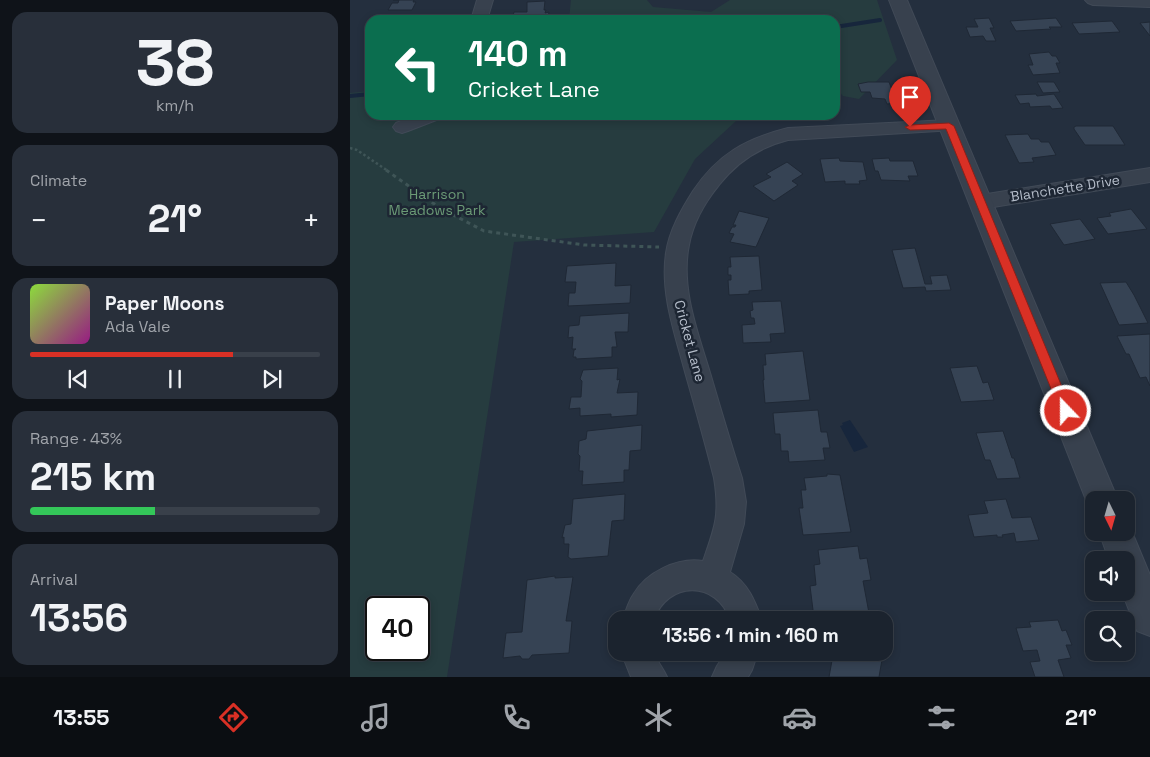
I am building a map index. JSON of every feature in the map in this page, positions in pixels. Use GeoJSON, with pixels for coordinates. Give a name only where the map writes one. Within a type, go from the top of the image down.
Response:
{"type":"FeatureCollection","features":[{"type":"Feature","properties":{"kind":"street"},"geometry":{"type":"LineString","coordinates":[[480,15],[485,0]]}},
{"type":"Feature","properties":{"kind":"street"},"geometry":{"type":"LineString","coordinates":[[898,0],[1098,491]]}},
{"type":"Feature","properties":{"kind":"street"},"geometry":{"type":"LineString","coordinates":[[1093,0],[1150,2]]}},
{"type":"Feature","properties":{"kind":"street"},"geometry":{"type":"LineString","coordinates":[[402,127],[420,120]]}},
{"type":"Feature","properties":{"kind":"street","name":"Cricket Lane"},"geometry":{"type":"LineString","coordinates":[[713,578],[730,524],[732,502],[728,478],[677,295],[678,247],[686,218],[703,191],[729,161],[751,146],[768,139],[788,134],[949,126]]}},
{"type":"Feature","properties":{"kind":"street","name":"Blanchette Drive"},"geometry":{"type":"LineString","coordinates":[[981,202],[1150,175]]}},
{"type":"Feature","properties":{"kind":"street"},"geometry":{"type":"LineString","coordinates":[[1119,541],[1150,618]]}},
{"type":"Feature","properties":{"kind":"street"},"geometry":{"type":"LineString","coordinates":[[642,611],[649,597],[662,584],[679,576],[696,574],[713,578],[728,587],[739,602],[742,611]]}},
{"type":"Feature","properties":{"kind":"street"},"geometry":{"type":"LineString","coordinates":[[641,661],[645,671],[651,677]]}},
{"type":"Feature","properties":{"kind":"street"},"geometry":{"type":"LineString","coordinates":[[728,677],[740,661]]}},
{"type":"Feature","properties":{"kind":"path"},"geometry":{"type":"LineString","coordinates":[[350,148],[357,150],[440,208],[484,231],[584,245],[678,247]]}},
{"type":"Feature","properties":{"kind":"green space"},"geometry":{"type":"Polygon","coordinates":[[[571,0],[647,0],[653,7],[711,12],[730,0],[877,0],[897,60],[859,99],[843,96],[840,93],[840,15],[570,15],[571,0]]]}},
{"type":"Feature","properties":{"kind":"green space","name":"Harrison Meadows Park"},"geometry":{"type":"Polygon","coordinates":[[[365,92],[365,120],[735,120],[736,121],[695,159],[654,232],[514,242],[447,677],[350,677],[350,93],[365,92]]]}},
{"type":"Feature","properties":{"kind":"water"},"geometry":{"type":"Polygon","coordinates":[[[850,420],[868,447],[854,452],[840,426],[843,425],[842,423],[850,420]]]}},
{"type":"Feature","properties":{"kind":"building"},"geometry":{"type":"Polygon","coordinates":[[[399,0],[414,0],[413,2],[416,2],[412,10],[388,10],[392,3],[398,3],[399,0]]]}},
{"type":"Feature","properties":{"kind":"building"},"geometry":{"type":"Polygon","coordinates":[[[545,1],[544,10],[546,10],[545,13],[549,12],[548,15],[513,15],[514,12],[527,12],[527,2],[545,1]]]}},
{"type":"Feature","properties":{"kind":"building"},"geometry":{"type":"Polygon","coordinates":[[[989,18],[994,28],[990,28],[996,41],[986,41],[983,36],[970,37],[966,27],[978,27],[974,19],[989,18]]]}},
{"type":"Feature","properties":{"kind":"building"},"geometry":{"type":"Polygon","coordinates":[[[1056,18],[1062,27],[1016,31],[1010,21],[1056,18]]]}},
{"type":"Feature","properties":{"kind":"building"},"geometry":{"type":"Polygon","coordinates":[[[1112,21],[1120,32],[1079,34],[1072,23],[1112,21]]]}},
{"type":"Feature","properties":{"kind":"building"},"geometry":{"type":"Polygon","coordinates":[[[1150,22],[1150,36],[1140,23],[1150,22]]]}},
{"type":"Feature","properties":{"kind":"building"},"geometry":{"type":"Polygon","coordinates":[[[1049,52],[1052,56],[1056,56],[1060,63],[1056,63],[1060,73],[1033,75],[1028,65],[1033,65],[1029,54],[1049,52]]]}},
{"type":"Feature","properties":{"kind":"building"},"geometry":{"type":"Polygon","coordinates":[[[889,82],[892,90],[896,89],[901,103],[887,104],[885,99],[872,98],[870,92],[861,92],[858,84],[889,82]]]}},
{"type":"Feature","properties":{"kind":"building"},"geometry":{"type":"Polygon","coordinates":[[[1037,82],[1054,82],[1060,92],[1043,93],[1037,82]]]}},
{"type":"Feature","properties":{"kind":"building"},"geometry":{"type":"Polygon","coordinates":[[[1036,94],[1037,96],[1054,94],[1063,108],[1052,109],[1050,106],[1030,107],[1029,103],[1020,104],[1015,95],[1036,94]]]}},
{"type":"Feature","properties":{"kind":"building"},"geometry":{"type":"Polygon","coordinates":[[[1076,126],[1113,126],[1125,145],[1085,145],[1074,129],[1076,126]]]}},
{"type":"Feature","properties":{"kind":"building"},"geometry":{"type":"Polygon","coordinates":[[[1028,134],[1031,139],[1049,142],[1056,155],[1032,158],[1034,162],[1019,163],[1005,135],[1028,134]]]}},
{"type":"Feature","properties":{"kind":"building"},"geometry":{"type":"Polygon","coordinates":[[[839,158],[840,161],[863,162],[867,180],[859,181],[860,184],[845,184],[845,181],[825,182],[820,159],[839,158]]]}},
{"type":"Feature","properties":{"kind":"building"},"geometry":{"type":"Polygon","coordinates":[[[889,158],[890,161],[913,161],[918,176],[908,176],[910,181],[881,180],[878,171],[875,171],[872,159],[889,158]]]}},
{"type":"Feature","properties":{"kind":"building"},"geometry":{"type":"Polygon","coordinates":[[[787,162],[803,174],[792,181],[798,185],[774,201],[753,186],[771,177],[766,174],[787,162]]]}},
{"type":"Feature","properties":{"kind":"building"},"geometry":{"type":"Polygon","coordinates":[[[1131,209],[1147,229],[1108,234],[1097,218],[1111,216],[1109,213],[1131,209]]]}},
{"type":"Feature","properties":{"kind":"building"},"geometry":{"type":"Polygon","coordinates":[[[739,211],[769,218],[756,247],[730,242],[734,234],[729,233],[732,227],[736,225],[733,225],[739,211]]]}},
{"type":"Feature","properties":{"kind":"building"},"geometry":{"type":"Polygon","coordinates":[[[1080,219],[1095,239],[1064,245],[1050,224],[1080,219]]]}},
{"type":"Feature","properties":{"kind":"building"},"geometry":{"type":"Polygon","coordinates":[[[915,248],[925,284],[932,284],[930,276],[947,275],[951,290],[926,291],[925,287],[903,288],[892,250],[915,248]]]}},
{"type":"Feature","properties":{"kind":"building"},"geometry":{"type":"Polygon","coordinates":[[[759,256],[762,290],[749,291],[749,294],[729,295],[728,280],[731,280],[731,275],[728,275],[728,267],[731,267],[730,257],[759,256]]]}},
{"type":"Feature","properties":{"kind":"building"},"geometry":{"type":"Polygon","coordinates":[[[616,263],[615,286],[631,285],[630,303],[568,306],[569,293],[575,293],[576,282],[565,282],[567,266],[616,263]]]}},
{"type":"Feature","properties":{"kind":"building"},"geometry":{"type":"Polygon","coordinates":[[[1126,282],[1148,323],[1119,325],[1100,283],[1126,282]]]}},
{"type":"Feature","properties":{"kind":"building"},"geometry":{"type":"Polygon","coordinates":[[[781,301],[785,333],[770,334],[771,342],[743,343],[742,325],[755,324],[754,318],[751,318],[750,311],[753,310],[752,302],[781,301]]]}},
{"type":"Feature","properties":{"kind":"building"},"geometry":{"type":"Polygon","coordinates":[[[629,313],[628,332],[615,332],[617,347],[612,347],[612,357],[576,359],[576,357],[573,357],[574,350],[576,349],[572,349],[573,337],[568,338],[569,326],[579,325],[580,316],[629,313]]]}},
{"type":"Feature","properties":{"kind":"building"},"geometry":{"type":"Polygon","coordinates":[[[1150,334],[1150,386],[1146,377],[1140,378],[1129,354],[1126,354],[1117,336],[1150,334]]]}},
{"type":"Feature","properties":{"kind":"building"},"geometry":{"type":"Polygon","coordinates":[[[803,351],[810,400],[765,403],[763,365],[766,365],[765,354],[803,351]]]}},
{"type":"Feature","properties":{"kind":"building"},"geometry":{"type":"Polygon","coordinates":[[[977,366],[983,383],[988,382],[994,400],[961,402],[950,368],[977,366]]]}},
{"type":"Feature","properties":{"kind":"building"},"geometry":{"type":"Polygon","coordinates":[[[618,368],[617,380],[620,379],[617,393],[638,392],[637,415],[611,417],[611,414],[580,416],[580,408],[569,409],[571,397],[581,397],[582,381],[580,379],[583,370],[618,368]]]}},
{"type":"Feature","properties":{"kind":"building"},"geometry":{"type":"Polygon","coordinates":[[[818,410],[821,432],[827,432],[830,448],[823,448],[825,460],[789,462],[788,451],[781,451],[780,434],[775,434],[773,413],[818,410]]]}},
{"type":"Feature","properties":{"kind":"building"},"geometry":{"type":"Polygon","coordinates":[[[642,425],[641,450],[630,451],[629,470],[624,470],[624,482],[582,485],[583,471],[579,471],[579,441],[586,439],[587,431],[642,425]]]}},
{"type":"Feature","properties":{"kind":"building"},"geometry":{"type":"Polygon","coordinates":[[[1003,431],[1020,478],[997,479],[990,460],[985,460],[976,433],[1003,431]]]}},
{"type":"Feature","properties":{"kind":"building"},"geometry":{"type":"Polygon","coordinates":[[[827,474],[840,475],[851,532],[803,535],[799,508],[803,508],[801,490],[806,490],[804,478],[827,476],[827,474]]]}},
{"type":"Feature","properties":{"kind":"building"},"geometry":{"type":"Polygon","coordinates":[[[625,494],[624,520],[612,521],[608,556],[571,559],[568,557],[569,544],[564,544],[564,537],[562,538],[565,525],[571,524],[573,499],[625,494]]]}},
{"type":"Feature","properties":{"kind":"building"},"geometry":{"type":"Polygon","coordinates":[[[1006,499],[1012,518],[1031,517],[1039,540],[1016,542],[1014,533],[1002,535],[1003,537],[997,537],[997,535],[974,537],[968,515],[988,513],[984,501],[1006,499]]]}},
{"type":"Feature","properties":{"kind":"building"},"geometry":{"type":"Polygon","coordinates":[[[858,546],[860,559],[867,558],[871,580],[863,581],[869,611],[813,611],[810,586],[816,585],[814,565],[820,564],[818,550],[858,546]]]}},
{"type":"Feature","properties":{"kind":"building"},"geometry":{"type":"Polygon","coordinates":[[[555,576],[555,578],[573,577],[566,621],[572,621],[569,653],[532,655],[529,659],[522,659],[520,656],[503,658],[506,633],[522,632],[527,580],[555,576]]]}},
{"type":"Feature","properties":{"kind":"building"},"geometry":{"type":"Polygon","coordinates":[[[1058,620],[1062,631],[1066,630],[1072,645],[1066,645],[1071,658],[1058,660],[1064,677],[1035,677],[1030,662],[1040,661],[1037,650],[1023,651],[1016,628],[1031,627],[1029,622],[1058,620]]]}},
{"type":"Feature","properties":{"kind":"building"},"geometry":{"type":"Polygon","coordinates":[[[832,661],[882,661],[879,677],[829,677],[832,661]]]}},
{"type":"Feature","properties":{"kind":"waterway"},"geometry":{"type":"LineString","coordinates":[[840,26],[880,20]]}},
{"type":"Feature","properties":{"kind":"waterway"},"geometry":{"type":"LineString","coordinates":[[350,96],[365,94]]}},
{"type":"Feature","properties":{"kind":"route"},"geometry":{"type":"LineString","coordinates":[[910,127],[949,126],[1066,411]]}}]}
